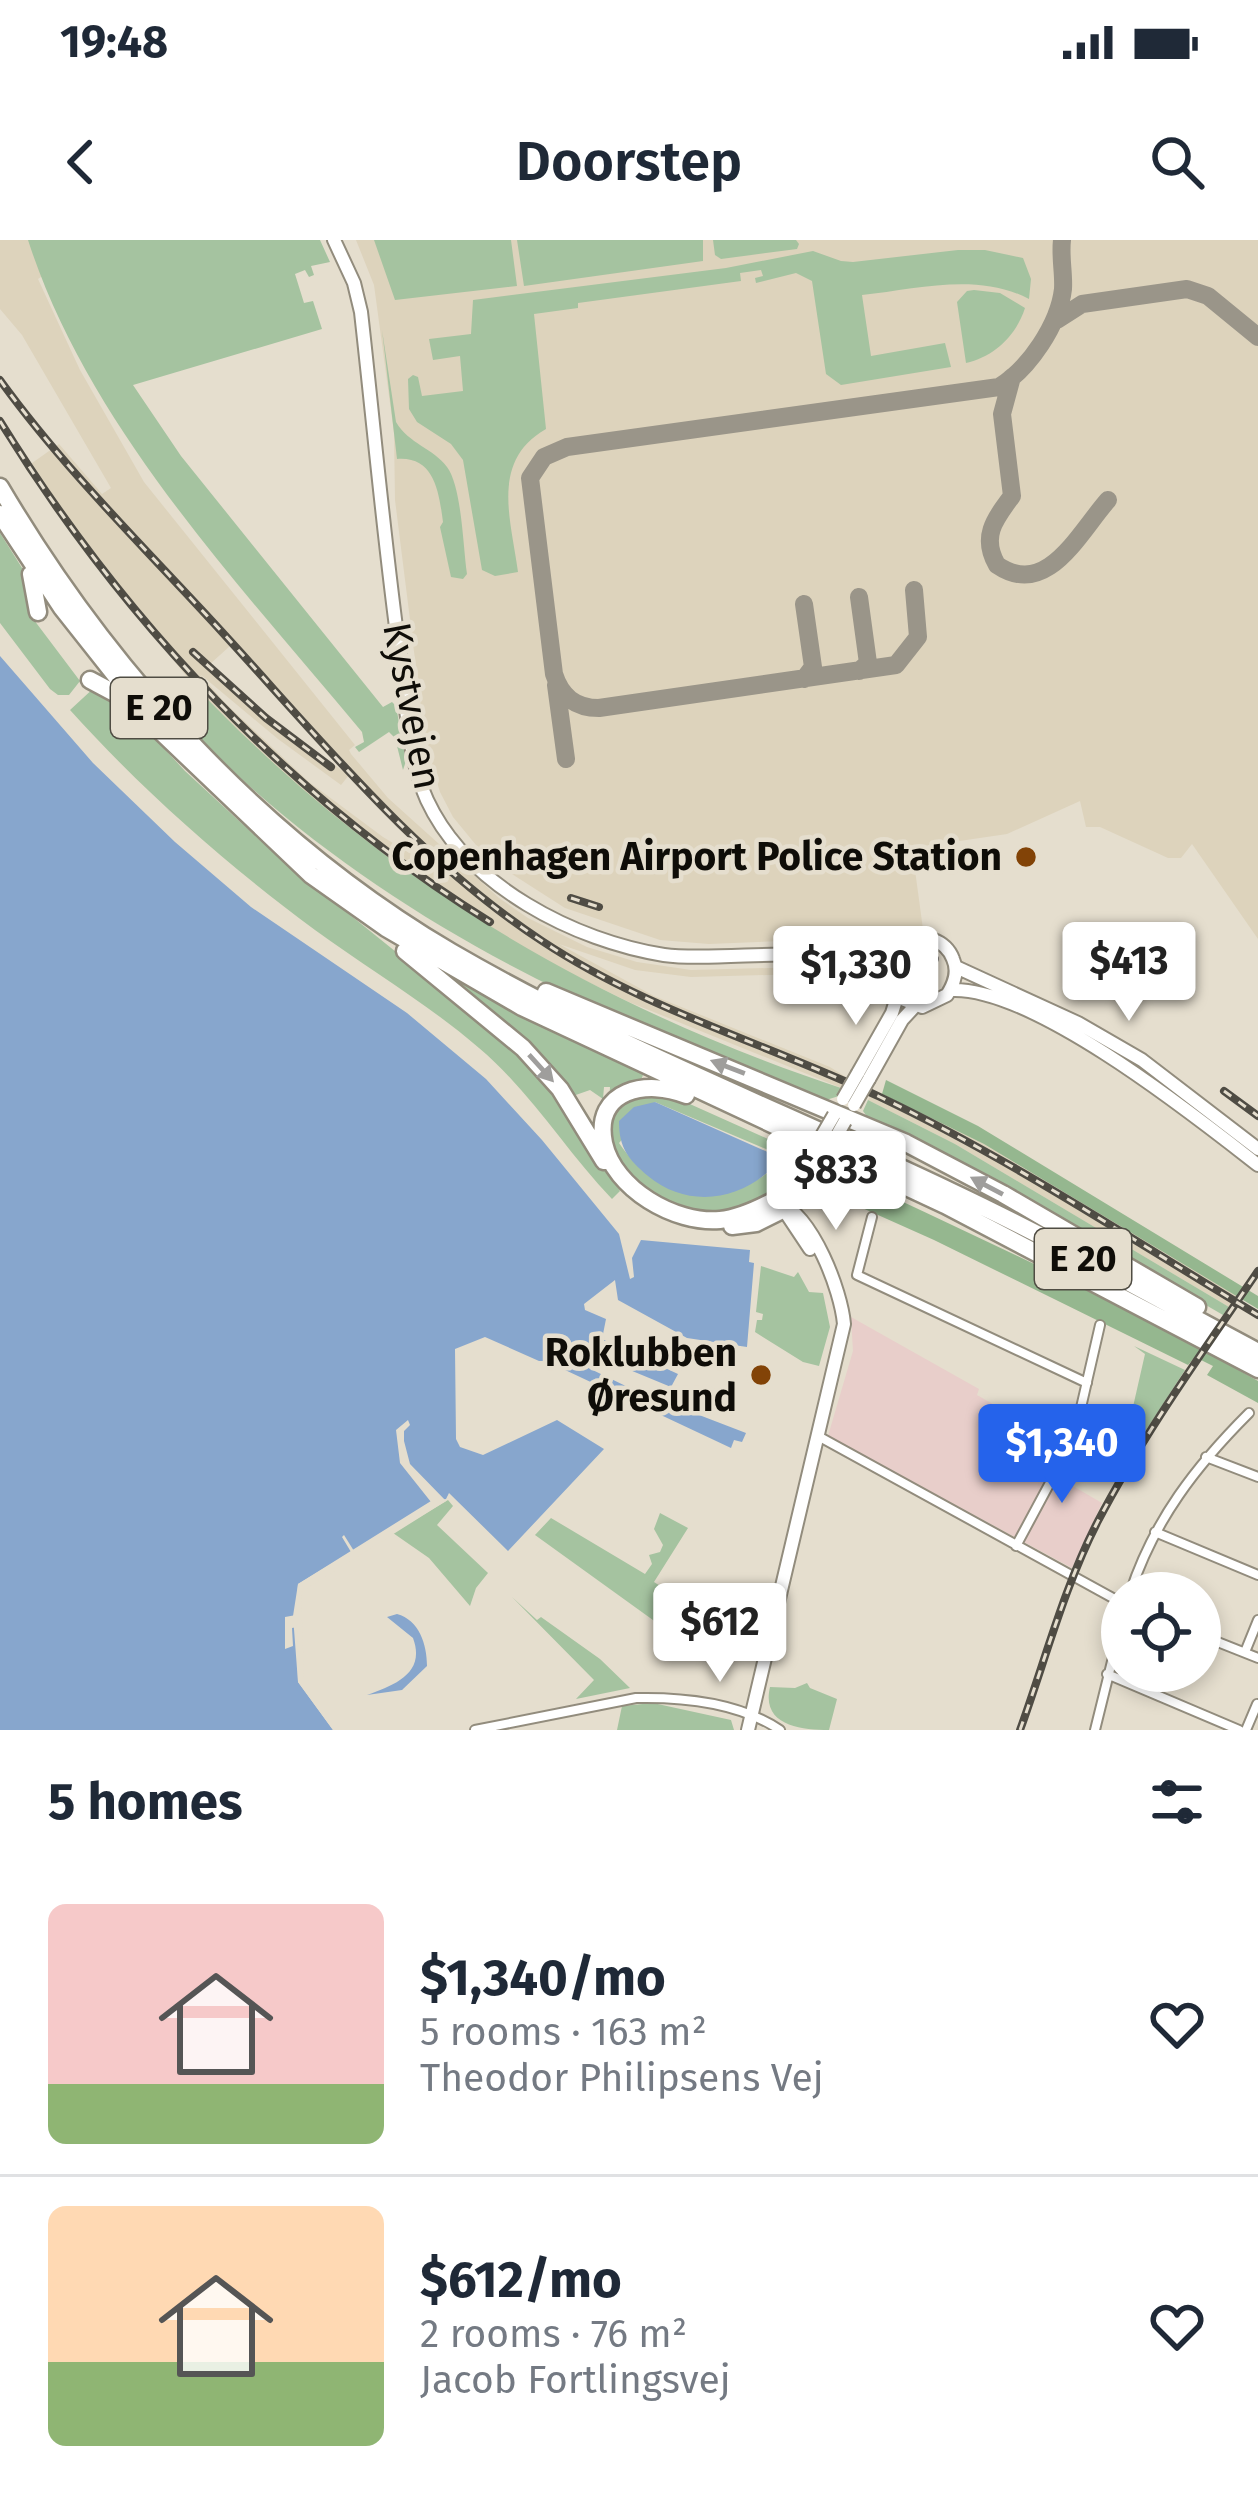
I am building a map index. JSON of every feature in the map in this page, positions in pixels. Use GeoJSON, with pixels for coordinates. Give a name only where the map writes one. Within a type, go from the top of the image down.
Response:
{"type":"FeatureCollection","features":[{"type":"Feature","properties":{"kind":"highway","name":"E 20"},"geometry":{"type":"LineString","coordinates":[[0,487],[32,553]]}},
{"type":"Feature","properties":{"kind":"highway","name":"E 20"},"geometry":{"type":"LineString","coordinates":[[0,514],[220,792],[311,874],[425,953],[506,999],[875,1171],[1258,1369]]}},
{"type":"Feature","properties":{"kind":"highway"},"geometry":{"type":"LineString","coordinates":[[32,553],[74,581]]}},
{"type":"Feature","properties":{"kind":"highway"},"geometry":{"type":"LineString","coordinates":[[32,553],[38,612]]}},
{"type":"Feature","properties":{"kind":"highway"},"geometry":{"type":"LineString","coordinates":[[90,680],[152,710],[155,697],[140,679],[125,646]]}},
{"type":"Feature","properties":{"kind":"highway","name":"E 20"},"geometry":{"type":"LineString","coordinates":[[152,710],[249,799],[361,891],[448,950],[508,984],[952,1192],[1258,1349]]}},
{"type":"Feature","properties":{"kind":"highway"},"geometry":{"type":"LineString","coordinates":[[311,874],[523,1048],[560,1089],[608,1168],[639,1201],[668,1217],[707,1226],[755,1223],[781,1205]]}},
{"type":"Feature","properties":{"kind":"highway"},"geometry":{"type":"LineString","coordinates":[[361,891],[510,975],[644,1035],[843,1111],[1003,1194],[1258,1349]]}},
{"type":"Feature","properties":{"kind":"highway"},"geometry":{"type":"LineString","coordinates":[[781,1205],[720,1220],[664,1208],[634,1189],[611,1161],[603,1135],[609,1110],[635,1088],[673,1090],[1090,1280]]}},
{"type":"Feature","properties":{"kind":"street","name":"Kystvejen"},"geometry":{"type":"LineString","coordinates":[[334,240],[354,283],[361,312],[382,527],[411,736],[421,782],[437,818],[478,866],[531,905],[602,940],[659,954],[710,959],[832,947],[889,953],[898,947]]}},
{"type":"Feature","properties":{"kind":"street"},"geometry":{"type":"LineString","coordinates":[[863,1076],[897,997],[888,971],[898,947],[914,938],[931,939],[974,979],[1078,1023],[1142,1060],[1258,1149]]}},
{"type":"Feature","properties":{"kind":"street","name":"Kystvejen"},"geometry":{"type":"LineString","coordinates":[[752,956],[847,957],[875,962],[888,971]]}},
{"type":"Feature","properties":{"kind":"street"},"geometry":{"type":"LineString","coordinates":[[897,997],[914,1006],[936,1004],[951,990],[956,967]]}},
{"type":"Feature","properties":{"kind":"street"},"geometry":{"type":"LineString","coordinates":[[951,990],[979,992],[1089,1044],[1172,1098],[1258,1166]]}},
{"type":"Feature","properties":{"kind":"street"},"geometry":{"type":"LineString","coordinates":[[748,1730],[839,1346],[832,1288],[781,1205],[807,1173],[863,1076],[914,1006]]}},
{"type":"Feature","properties":{"kind":"street"},"geometry":{"type":"LineString","coordinates":[[807,1173],[820,1140],[843,1111]]}},
{"type":"Feature","properties":{"kind":"street"},"geometry":{"type":"LineString","coordinates":[[872,1217],[857,1275],[1087,1383]]}},
{"type":"Feature","properties":{"kind":"street"},"geometry":{"type":"LineString","coordinates":[[1016,1546],[1073,1438],[1100,1324]]}},
{"type":"Feature","properties":{"kind":"street"},"geometry":{"type":"LineString","coordinates":[[1139,1572],[1155,1532],[1206,1456],[1249,1413]]}},
{"type":"Feature","properties":{"kind":"street"},"geometry":{"type":"LineString","coordinates":[[818,1436],[1101,1592]]}},
{"type":"Feature","properties":{"kind":"street"},"geometry":{"type":"LineString","coordinates":[[1206,1456],[1258,1477]]}},
{"type":"Feature","properties":{"kind":"street"},"geometry":{"type":"LineString","coordinates":[[1155,1532],[1258,1575]]}},
{"type":"Feature","properties":{"kind":"street"},"geometry":{"type":"LineString","coordinates":[[1245,1653],[1258,1620]]}},
{"type":"Feature","properties":{"kind":"street"},"geometry":{"type":"LineString","coordinates":[[1221,1643],[1258,1658]]}},
{"type":"Feature","properties":{"kind":"street"},"geometry":{"type":"LineString","coordinates":[[1095,1730],[1103,1692]]}},
{"type":"Feature","properties":{"kind":"street"},"geometry":{"type":"LineString","coordinates":[[1150,1692],[1242,1730],[1257,1704]]}},
{"type":"Feature","properties":{"kind":"street"},"geometry":{"type":"LineString","coordinates":[[475,1730],[636,1698],[681,1700],[751,1714],[780,1730]]}},
{"type":"Feature","properties":{"kind":"shaded area"},"geometry":{"type":"Polygon","coordinates":[[[0,240],[32,240],[44,275],[38,279],[80,370],[144,482],[355,745],[351,754],[388,798],[499,898],[587,947],[637,962],[691,970],[805,967],[805,974],[691,977],[635,970],[559,944],[654,996],[830,1067],[849,1079],[844,1089],[629,1002],[543,960],[363,842],[247,742],[191,682],[25,468],[59,444],[102,494],[111,488],[22,335],[0,309],[0,240]],[[230,646],[210,664],[285,729],[347,774],[347,773],[230,646]],[[200,674],[309,782],[383,837],[446,875],[349,775],[341,785],[200,674]]]}},
{"type":"Feature","properties":{"kind":"shaded area"},"geometry":{"type":"Polygon","coordinates":[[[356,240],[1258,240],[1258,939],[1192,844],[1181,858],[1168,858],[1100,827],[1086,827],[1080,801],[1007,834],[912,848],[923,929],[870,936],[863,932],[709,944],[660,940],[565,908],[501,867],[453,817],[426,747],[374,285],[356,240]]]}},
{"type":"Feature","properties":{"kind":"shaded area"},"geometry":{"type":"Polygon","coordinates":[[[874,1090],[984,1144],[1237,1296],[1229,1307],[955,1144],[868,1100],[874,1090]]]}},
{"type":"Feature","properties":{"kind":"shaded area"},"geometry":{"type":"Polygon","coordinates":[[[851,1317],[979,1389],[977,1395],[1014,1416],[995,1453],[1042,1480],[1047,1471],[1102,1503],[1072,1568],[828,1436],[853,1351],[851,1317]]]}},
{"type":"Feature","properties":{"kind":"green space"},"geometry":{"type":"Polygon","coordinates":[[[28,240],[320,240],[330,262],[311,266],[314,275],[309,277],[305,270],[295,274],[304,303],[313,301],[322,329],[133,385],[181,456],[383,707],[392,702],[396,706],[406,761],[403,770],[389,732],[359,752],[355,747],[364,742],[362,732],[171,500],[88,375],[28,240]]]}},
{"type":"Feature","properties":{"kind":"green space"},"geometry":{"type":"Polygon","coordinates":[[[374,240],[511,240],[517,286],[395,300],[374,240]]]}},
{"type":"Feature","properties":{"kind":"green space"},"geometry":{"type":"Polygon","coordinates":[[[517,240],[703,240],[703,261],[524,286],[517,240]]]}},
{"type":"Feature","properties":{"kind":"green space"},"geometry":{"type":"Polygon","coordinates":[[[713,240],[796,240],[799,244],[797,249],[721,259],[715,255],[713,240]]]}},
{"type":"Feature","properties":{"kind":"green space"},"geometry":{"type":"Polygon","coordinates":[[[958,250],[1023,258],[1031,279],[1029,299],[968,284],[862,295],[871,356],[945,343],[951,367],[841,385],[826,374],[812,281],[796,273],[756,283],[755,278],[763,276],[761,270],[740,273],[741,281],[578,303],[578,308],[534,314],[546,429],[528,442],[511,474],[509,512],[518,572],[495,576],[482,570],[463,460],[451,444],[417,422],[409,409],[408,379],[418,377],[422,396],[463,391],[460,356],[433,360],[429,339],[471,334],[473,300],[726,268],[813,251],[853,262],[958,250]]]}},
{"type":"Feature","properties":{"kind":"green space"},"geometry":{"type":"Polygon","coordinates":[[[974,290],[1000,293],[1025,308],[1003,344],[966,363],[957,302],[974,290]]]}},
{"type":"Feature","properties":{"kind":"green space"},"geometry":{"type":"Polygon","coordinates":[[[382,330],[396,422],[452,476],[463,534],[467,574],[463,579],[451,577],[433,478],[420,464],[397,459],[382,330]]]}},
{"type":"Feature","properties":{"kind":"green space"},"geometry":{"type":"Polygon","coordinates":[[[0,533],[29,579],[35,606],[28,612],[80,681],[69,695],[50,689],[0,623],[0,533]]]}},
{"type":"Feature","properties":{"kind":"green space"},"geometry":{"type":"Polygon","coordinates":[[[191,682],[335,816],[491,927],[661,1017],[844,1089],[826,1100],[647,1030],[435,923],[320,844],[214,754],[165,703],[191,682]]]}},
{"type":"Feature","properties":{"kind":"green space"},"geometry":{"type":"Polygon","coordinates":[[[96,686],[120,701],[185,771],[277,856],[499,1035],[541,1079],[620,1191],[612,1199],[515,1083],[479,1048],[282,905],[157,798],[70,710],[96,686]]]}},
{"type":"Feature","properties":{"kind":"green space"},"geometry":{"type":"Polygon","coordinates":[[[409,950],[496,1002],[670,1086],[643,1075],[641,1080],[647,1083],[609,1103],[610,1087],[604,1087],[603,1099],[590,1090],[570,1097],[409,950]]]}},
{"type":"Feature","properties":{"kind":"green space"},"geometry":{"type":"Polygon","coordinates":[[[886,1080],[978,1126],[1258,1296],[1258,1309],[984,1144],[882,1094],[886,1080]]]}},
{"type":"Feature","properties":{"kind":"green space"},"geometry":{"type":"Polygon","coordinates":[[[639,1093],[672,1096],[806,1156],[773,1193],[737,1210],[700,1211],[665,1200],[636,1181],[616,1157],[609,1132],[616,1110],[639,1093]],[[655,1102],[619,1143],[652,1177],[691,1193],[712,1194],[754,1182],[774,1168],[773,1152],[655,1102]]]}},
{"type":"Feature","properties":{"kind":"green space"},"geometry":{"type":"Polygon","coordinates":[[[868,1100],[955,1144],[1229,1307],[1223,1315],[1031,1203],[870,1121],[863,1111],[868,1100]]]}},
{"type":"Feature","properties":{"kind":"green space"},"geometry":{"type":"Polygon","coordinates":[[[830,1168],[1206,1352],[1258,1381],[1258,1403],[1207,1375],[1213,1366],[1195,1357],[1188,1365],[822,1190],[830,1168]]]}},
{"type":"Feature","properties":{"kind":"green space"},"geometry":{"type":"Polygon","coordinates":[[[761,1266],[794,1277],[798,1272],[809,1292],[823,1293],[830,1327],[819,1366],[803,1362],[755,1332],[763,1314],[756,1312],[761,1266]]]}},
{"type":"Feature","properties":{"kind":"green space"},"geometry":{"type":"Polygon","coordinates":[[[1134,1346],[1185,1370],[1123,1466],[1145,1354],[1134,1346]]]}},
{"type":"Feature","properties":{"kind":"green space"},"geometry":{"type":"Polygon","coordinates":[[[448,1500],[453,1506],[437,1525],[488,1573],[470,1606],[429,1558],[393,1533],[448,1500]]]}},
{"type":"Feature","properties":{"kind":"green space"},"geometry":{"type":"Polygon","coordinates":[[[660,1513],[688,1528],[654,1582],[710,1618],[689,1646],[535,1535],[551,1518],[645,1574],[652,1564],[649,1555],[660,1552],[663,1545],[654,1529],[660,1513]]]}},
{"type":"Feature","properties":{"kind":"green space"},"geometry":{"type":"Polygon","coordinates":[[[512,1597],[537,1620],[541,1617],[600,1659],[630,1688],[576,1699],[594,1680],[512,1597]]]}},
{"type":"Feature","properties":{"kind":"green space"},"geometry":{"type":"Polygon","coordinates":[[[807,1683],[837,1699],[829,1730],[785,1723],[771,1710],[770,1687],[795,1688],[807,1683]]]}},
{"type":"Feature","properties":{"kind":"green space"},"geometry":{"type":"Polygon","coordinates":[[[653,1703],[731,1720],[734,1730],[617,1730],[622,1706],[653,1703]]]}},
{"type":"Feature","properties":{"kind":"water"},"geometry":{"type":"Polygon","coordinates":[[[0,656],[93,763],[175,842],[251,907],[407,1013],[486,1079],[619,1234],[630,1279],[634,1277],[632,1258],[641,1240],[750,1250],[749,1262],[754,1263],[747,1347],[687,1338],[618,1300],[615,1280],[584,1304],[585,1310],[606,1319],[602,1339],[678,1374],[671,1387],[579,1349],[574,1361],[746,1433],[731,1448],[485,1337],[455,1349],[460,1447],[483,1455],[557,1420],[604,1449],[508,1551],[449,1493],[298,1584],[293,1616],[298,1682],[333,1730],[0,1730],[0,656]]]}},
{"type":"Feature","properties":{"kind":"water"},"geometry":{"type":"Polygon","coordinates":[[[655,1102],[781,1158],[752,1183],[718,1196],[682,1194],[664,1187],[630,1158],[619,1130],[619,1121],[634,1107],[655,1102]]]}},
{"type":"Feature","properties":{"kind":"water"},"geometry":{"type":"Polygon","coordinates":[[[397,1614],[420,1634],[427,1666],[402,1690],[367,1695],[397,1682],[412,1669],[413,1638],[387,1617],[397,1614]]]}},
{"type":"Feature","properties":{"kind":"pier"},"geometry":{"type":"Polygon","coordinates":[[[408,1420],[404,1441],[410,1464],[446,1501],[301,1592],[304,1680],[339,1729],[333,1730],[298,1682],[297,1627],[292,1628],[293,1646],[285,1649],[285,1617],[296,1615],[298,1584],[351,1552],[344,1535],[354,1551],[431,1502],[400,1463],[396,1430],[408,1420]]]}},
{"type":"Feature","properties":{"kind":"taxiway"},"geometry":{"type":"LineString","coordinates":[[914,590],[918,637],[896,665],[599,708],[583,706],[565,694],[554,674],[530,478],[544,457],[567,447],[999,387],[1031,357],[1056,317],[1063,289],[1062,240]]}},
{"type":"Feature","properties":{"kind":"taxiway"},"geometry":{"type":"LineString","coordinates":[[1057,320],[1082,304],[1187,289],[1208,296],[1258,337]]}},
{"type":"Feature","properties":{"kind":"taxiway"},"geometry":{"type":"LineString","coordinates":[[1012,377],[1002,414],[1012,496],[990,537],[997,565],[1031,574],[1046,568],[1073,544],[1108,500]]}},
{"type":"Feature","properties":{"kind":"taxiway"},"geometry":{"type":"LineString","coordinates":[[859,597],[868,663],[859,671]]}},
{"type":"Feature","properties":{"kind":"taxiway"},"geometry":{"type":"LineString","coordinates":[[804,604],[813,667],[804,679]]}},
{"type":"Feature","properties":{"kind":"taxiway"},"geometry":{"type":"LineString","coordinates":[[556,685],[566,759]]}},
{"type":"Feature","properties":{"kind":"railway"},"geometry":{"type":"LineString","coordinates":[[0,380],[79,478],[334,756],[412,836],[496,909],[623,987],[929,1121],[1258,1315]]}},
{"type":"Feature","properties":{"kind":"railway"},"geometry":{"type":"LineString","coordinates":[[0,421],[101,566],[216,700],[346,819],[490,922]]}},
{"type":"Feature","properties":{"kind":"railway"},"geometry":{"type":"LineString","coordinates":[[193,652],[266,718],[331,767]]}},
{"type":"Feature","properties":{"kind":"railway"},"geometry":{"type":"LineString","coordinates":[[571,898],[599,907]]}},
{"type":"Feature","properties":{"kind":"railway"},"geometry":{"type":"LineString","coordinates":[[915,955],[935,959]]}},
{"type":"Feature","properties":{"kind":"railway"},"geometry":{"type":"LineString","coordinates":[[1224,1091],[1258,1116]]}},
{"type":"Feature","properties":{"kind":"railway"},"geometry":{"type":"LineString","coordinates":[[1020,1730],[1065,1598],[1098,1521],[1154,1425],[1258,1271]]}},
{"type":"Feature","properties":{"kind":"place","name":"Copenhagen Airport Police Station"},"geometry":{"type":"Point","coordinates":[1026,857]}},
{"type":"Feature","properties":{"kind":"place","name":"Roklubben Øresund"},"geometry":{"type":"Point","coordinates":[761,1375]}}]}
